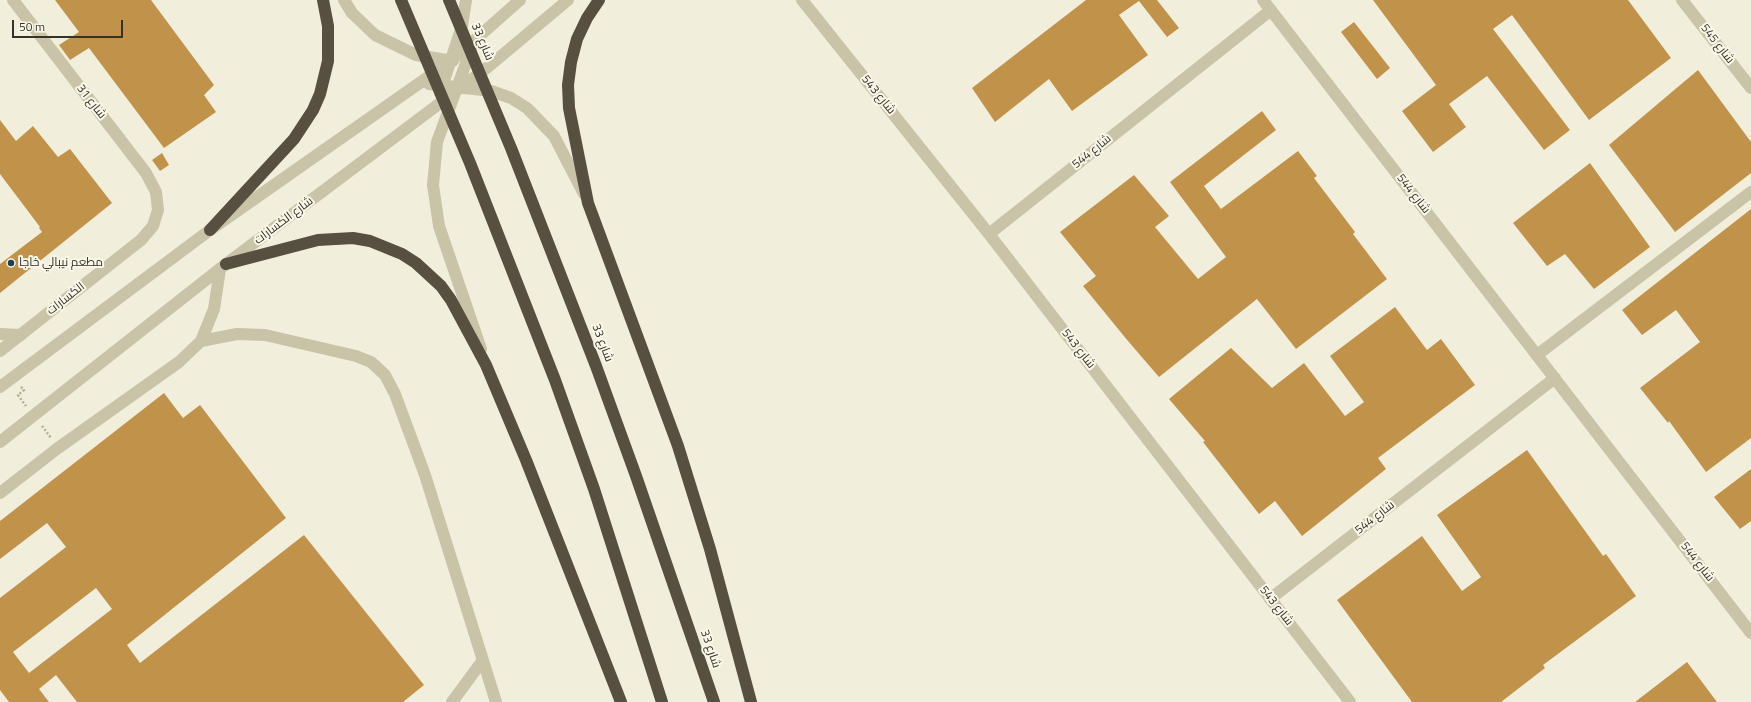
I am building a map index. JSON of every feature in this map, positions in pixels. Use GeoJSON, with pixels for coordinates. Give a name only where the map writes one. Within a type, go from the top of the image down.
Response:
{"type":"FeatureCollection","features":[{"type":"Feature","properties":{"kind":"highway"},"geometry":{"type":"LineString","coordinates":[[210,230],[294,139],[313,110],[320,94],[328,61],[328,26],[324,0]]}},
{"type":"Feature","properties":{"kind":"highway"},"geometry":{"type":"LineString","coordinates":[[401,0],[514,271],[594,489],[662,702]]}},
{"type":"Feature","properties":{"kind":"highway","name":"شارع 33"},"geometry":{"type":"LineString","coordinates":[[449,0],[554,257],[636,476],[714,702]]}},
{"type":"Feature","properties":{"kind":"highway"},"geometry":{"type":"LineString","coordinates":[[599,0],[587,18],[577,39],[571,62],[568,85],[570,108],[588,203],[678,446],[710,549],[751,702]]}},
{"type":"Feature","properties":{"kind":"highway"},"geometry":{"type":"LineString","coordinates":[[223,266],[318,240],[335,238],[370,241],[386,246],[416,263],[441,286],[451,300],[486,365],[526,460],[621,702]]}},
{"type":"Feature","properties":{"kind":"street","name":"شارع 31"},"geometry":{"type":"LineString","coordinates":[[13,0],[146,173],[156,192],[158,210]]}},
{"type":"Feature","properties":{"kind":"street"},"geometry":{"type":"LineString","coordinates":[[344,0],[352,13],[375,35],[416,55],[488,66]]}},
{"type":"Feature","properties":{"kind":"street"},"geometry":{"type":"LineString","coordinates":[[435,108],[462,26],[466,0]]}},
{"type":"Feature","properties":{"kind":"street"},"geometry":{"type":"LineString","coordinates":[[0,387],[210,230],[451,61],[520,0]]}},
{"type":"Feature","properties":{"kind":"street","name":"شارع الكسارات"},"geometry":{"type":"LineString","coordinates":[[0,442],[223,266],[435,108],[568,0]]}},
{"type":"Feature","properties":{"kind":"street","name":"شارع 543"},"geometry":{"type":"LineString","coordinates":[[802,0],[989,234],[1350,702]]}},
{"type":"Feature","properties":{"kind":"street","name":"شارع 544"},"geometry":{"type":"LineString","coordinates":[[1263,0],[1751,633]]}},
{"type":"Feature","properties":{"kind":"street","name":"شارع 545"},"geometry":{"type":"LineString","coordinates":[[1682,0],[1751,88]]}},
{"type":"Feature","properties":{"kind":"street","name":"شارع 544"},"geometry":{"type":"LineString","coordinates":[[989,234],[1271,10]]}},
{"type":"Feature","properties":{"kind":"street"},"geometry":{"type":"LineString","coordinates":[[474,41],[458,88],[443,122],[437,142],[433,185],[434,206],[439,226],[486,365]]}},
{"type":"Feature","properties":{"kind":"street"},"geometry":{"type":"LineString","coordinates":[[419,82],[491,91],[511,98],[527,108],[554,136],[588,203]]}},
{"type":"Feature","properties":{"kind":"street"},"geometry":{"type":"LineString","coordinates":[[1537,355],[1751,192]]}},
{"type":"Feature","properties":{"kind":"street","name":"الكسارات"},"geometry":{"type":"LineString","coordinates":[[0,351],[141,240],[153,226],[158,210]]}},
{"type":"Feature","properties":{"kind":"street"},"geometry":{"type":"LineString","coordinates":[[0,493],[58,448],[179,362],[201,341],[214,309],[223,266]]}},
{"type":"Feature","properties":{"kind":"street"},"geometry":{"type":"LineString","coordinates":[[0,334],[21,335]]}},
{"type":"Feature","properties":{"kind":"street"},"geometry":{"type":"LineString","coordinates":[[201,341],[229,335],[260,335],[336,350],[372,362],[380,369],[395,394],[425,475],[496,702]]}},
{"type":"Feature","properties":{"kind":"street","name":"شارع 544"},"geometry":{"type":"LineString","coordinates":[[1270,599],[1555,378]]}},
{"type":"Feature","properties":{"kind":"street"},"geometry":{"type":"LineString","coordinates":[[452,702],[465,688],[483,660]]}},
{"type":"Feature","properties":{"kind":"building"},"geometry":{"type":"Polygon","coordinates":[[[55,0],[151,0],[214,85],[204,95],[216,112],[164,148],[89,48],[70,60],[59,45],[79,32],[55,0]]]}},
{"type":"Feature","properties":{"kind":"building"},"geometry":{"type":"Polygon","coordinates":[[[1086,0],[1157,0],[1179,28],[1167,37],[1139,1],[1119,15],[1148,55],[1072,111],[1049,79],[995,122],[972,88],[1086,0]]]}},
{"type":"Feature","properties":{"kind":"building"},"geometry":{"type":"Polygon","coordinates":[[[1373,0],[1628,0],[1671,58],[1589,120],[1512,15],[1493,29],[1570,130],[1544,150],[1487,76],[1449,104],[1466,127],[1433,152],[1402,111],[1436,85],[1373,0]]]}},
{"type":"Feature","properties":{"kind":"building"},"geometry":{"type":"Polygon","coordinates":[[[1354,22],[1390,68],[1377,79],[1341,32],[1354,22]]]}},
{"type":"Feature","properties":{"kind":"building"},"geometry":{"type":"Polygon","coordinates":[[[1698,70],[1751,142],[1751,173],[1675,232],[1609,145],[1698,70]]]}},
{"type":"Feature","properties":{"kind":"building"},"geometry":{"type":"Polygon","coordinates":[[[1262,111],[1276,130],[1204,186],[1221,209],[1298,151],[1317,176],[1314,178],[1355,232],[1353,234],[1387,279],[1296,349],[1257,299],[1159,377],[1083,286],[1096,276],[1060,232],[1134,175],[1169,216],[1155,227],[1198,279],[1226,257],[1170,182],[1262,111]]]}},
{"type":"Feature","properties":{"kind":"building"},"geometry":{"type":"Polygon","coordinates":[[[0,120],[16,141],[33,126],[58,157],[70,149],[112,203],[0,293],[0,264],[42,232],[39,228],[40,227],[0,174],[0,120]]]}},
{"type":"Feature","properties":{"kind":"building"},"geometry":{"type":"Polygon","coordinates":[[[162,153],[169,165],[160,171],[152,160],[162,153]]]}},
{"type":"Feature","properties":{"kind":"building"},"geometry":{"type":"Polygon","coordinates":[[[1590,163],[1650,247],[1594,289],[1565,254],[1547,266],[1513,223],[1590,163]]]}},
{"type":"Feature","properties":{"kind":"building"},"geometry":{"type":"Polygon","coordinates":[[[1751,209],[1751,438],[1706,472],[1669,421],[1668,423],[1640,388],[1700,342],[1676,310],[1642,335],[1622,310],[1751,209]]]}},
{"type":"Feature","properties":{"kind":"building"},"geometry":{"type":"Polygon","coordinates":[[[1395,307],[1427,350],[1441,339],[1475,385],[1378,458],[1386,469],[1302,536],[1275,501],[1259,514],[1203,442],[1205,441],[1169,399],[1231,348],[1272,388],[1304,363],[1345,416],[1364,402],[1330,356],[1395,307]]]}},
{"type":"Feature","properties":{"kind":"building"},"geometry":{"type":"Polygon","coordinates":[[[164,393],[183,418],[200,405],[286,518],[127,645],[140,663],[304,535],[424,685],[403,702],[77,702],[56,675],[39,689],[49,702],[9,702],[0,690],[0,598],[66,547],[47,523],[0,559],[0,521],[164,393]],[[96,588],[13,652],[29,673],[112,609],[96,588]]]}},
{"type":"Feature","properties":{"kind":"building"},"geometry":{"type":"Polygon","coordinates":[[[1527,450],[1603,556],[1606,554],[1636,596],[1543,665],[1545,668],[1501,702],[1412,702],[1337,600],[1422,536],[1462,591],[1481,577],[1437,515],[1527,450]]]}},
{"type":"Feature","properties":{"kind":"building"},"geometry":{"type":"Polygon","coordinates":[[[1751,469],[1751,521],[1740,529],[1714,497],[1751,469]]]}},
{"type":"Feature","properties":{"kind":"building"},"geometry":{"type":"Polygon","coordinates":[[[1687,662],[1717,702],[1635,702],[1687,662]]]}},
{"type":"Feature","properties":{"kind":"place","name":"مطعم نيبالي خاجا"},"geometry":{"type":"Point","coordinates":[11,263]}}]}
